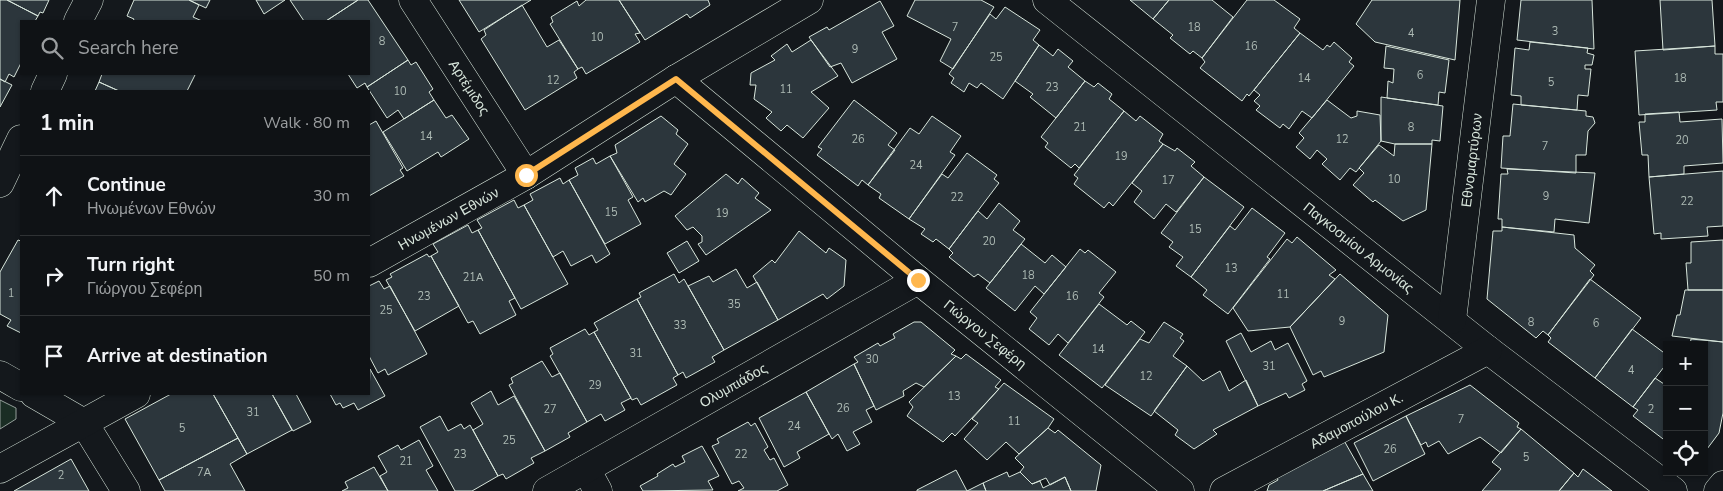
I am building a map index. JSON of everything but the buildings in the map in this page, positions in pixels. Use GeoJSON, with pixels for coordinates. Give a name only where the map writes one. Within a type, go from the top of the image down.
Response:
{"type":"FeatureCollection","features":[{"type":"Feature","properties":{"kind":"street"},"geometry":{"type":"LineString","coordinates":[[79,20],[89,0]]}},
{"type":"Feature","properties":{"kind":"street","name":"Αρτέμιδος"},"geometry":{"type":"LineString","coordinates":[[413,0],[526,175]]}},
{"type":"Feature","properties":{"kind":"street","name":"Ηνωμένων Εθνών"},"geometry":{"type":"LineString","coordinates":[[370,262],[526,175],[676,79],[810,0]]}},
{"type":"Feature","properties":{"kind":"street","name":"Παγκοσμίου Αρμονίας"},"geometry":{"type":"LineString","coordinates":[[1047,0],[1488,350],[1673,491]]}},
{"type":"Feature","properties":{"kind":"street","name":"Εθνομαρτύρων"},"geometry":{"type":"LineString","coordinates":[[1452,320],[1491,0]]}},
{"type":"Feature","properties":{"kind":"street"},"geometry":{"type":"LineString","coordinates":[[45,90],[52,75]]}},
{"type":"Feature","properties":{"kind":"street","name":"Γιώργου Σεφέρη"},"geometry":{"type":"LineString","coordinates":[[676,79],[918,280],[1180,491]]}},
{"type":"Feature","properties":{"kind":"street"},"geometry":{"type":"LineString","coordinates":[[0,183],[20,141]]}},
{"type":"Feature","properties":{"kind":"street","name":"Ολυμπιάδος"},"geometry":{"type":"LineString","coordinates":[[547,491],[592,480],[918,280]]}},
{"type":"Feature","properties":{"kind":"street","name":"Αδαμοπούλου Κ."},"geometry":{"type":"LineString","coordinates":[[1224,491],[1488,350]]}},
{"type":"Feature","properties":{"kind":"street"},"geometry":{"type":"LineString","coordinates":[[0,375],[20,386]]}},
{"type":"Feature","properties":{"kind":"street"},"geometry":{"type":"LineString","coordinates":[[36,395],[84,422],[126,491]]}},
{"type":"Feature","properties":{"kind":"street"},"geometry":{"type":"LineString","coordinates":[[0,469],[134,395]]}},
{"type":"Feature","properties":{"kind":"street"},"geometry":{"type":"LineString","coordinates":[[1718,491],[1723,485]]}},
{"type":"Feature","properties":{"kind":"green space"},"geometry":{"type":"Polygon","coordinates":[[[0,400],[16,408],[16,419],[0,429],[0,400]]]}},
{"type":"Feature","properties":{"kind":"route"},"geometry":{"type":"LineString","coordinates":[[526,175],[676,79],[918,280]]}}]}
